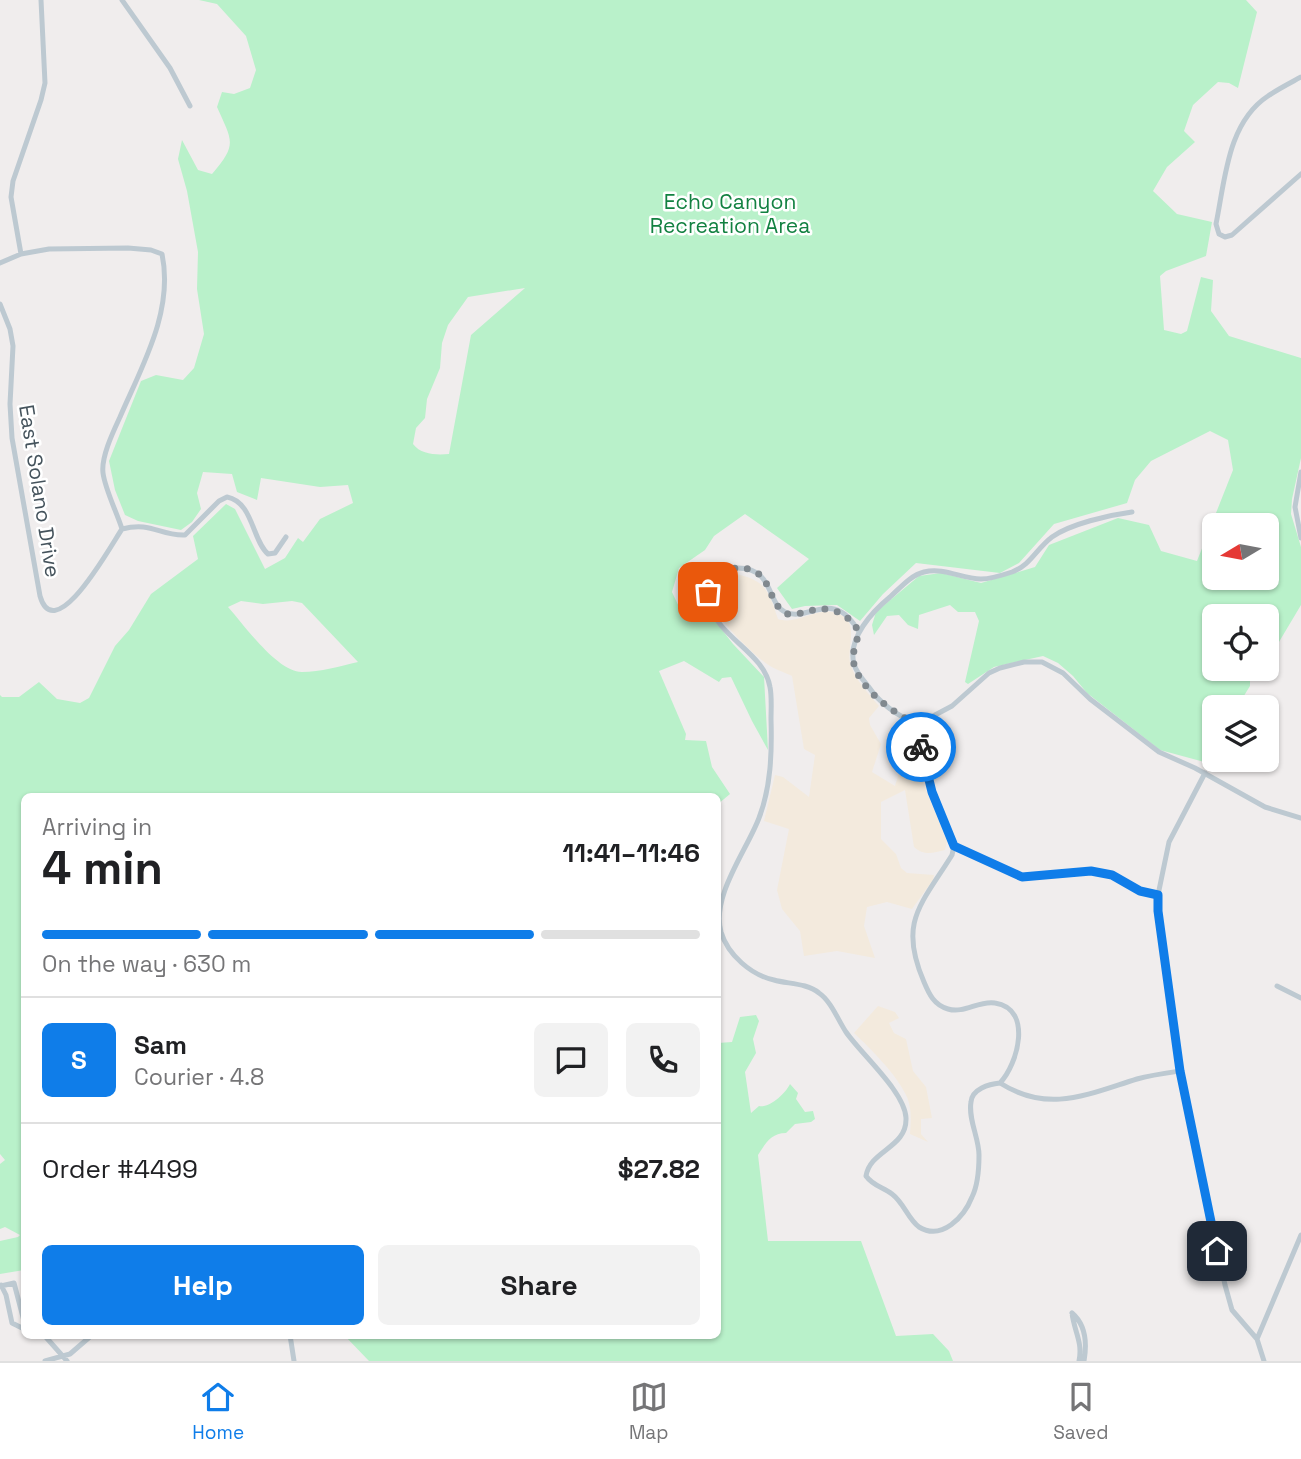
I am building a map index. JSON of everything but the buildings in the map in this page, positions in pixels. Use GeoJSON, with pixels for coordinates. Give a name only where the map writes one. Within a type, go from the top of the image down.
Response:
{"type":"FeatureCollection","features":[{"type":"Feature","properties":{"kind":"street"},"geometry":{"type":"LineString","coordinates":[[21,254],[11,197],[13,181],[41,100],[44,83],[41,0]]}},
{"type":"Feature","properties":{"kind":"street"},"geometry":{"type":"LineString","coordinates":[[122,0],[170,68],[190,106]]}},
{"type":"Feature","properties":{"kind":"street"},"geometry":{"type":"LineString","coordinates":[[1301,77],[1267,96],[1240,127],[1233,144],[1216,224],[1219,234],[1225,237],[1233,235],[1301,174]]}},
{"type":"Feature","properties":{"kind":"street"},"geometry":{"type":"LineString","coordinates":[[0,263],[21,254],[49,249],[128,248],[162,254],[166,274],[162,308],[147,355],[109,441],[103,473],[122,529],[144,525],[170,534],[185,535],[219,501],[227,497],[239,502],[262,549],[268,554],[275,552],[286,537]]}},
{"type":"Feature","properties":{"kind":"street","name":"East Solano Drive"},"geometry":{"type":"LineString","coordinates":[[0,304],[10,329],[13,346],[10,404],[12,438],[40,596],[46,608],[52,612],[60,610],[75,599],[122,529]]}},
{"type":"Feature","properties":{"kind":"street"},"geometry":{"type":"LineString","coordinates":[[1301,472],[1294,507],[1301,538]]}},
{"type":"Feature","properties":{"kind":"street"},"geometry":{"type":"LineString","coordinates":[[918,724],[886,707],[856,668],[853,657],[859,632],[882,603],[922,572],[945,571],[980,579],[1003,575],[1028,564],[1053,536],[1115,514],[1132,512]]}},
{"type":"Feature","properties":{"kind":"street"},"geometry":{"type":"LineString","coordinates":[[721,910],[741,852],[759,817],[764,800],[772,759],[770,688],[767,675],[761,666],[713,616],[708,600],[710,584],[729,570],[737,568],[753,571],[761,576],[771,589],[780,609],[788,614],[814,609],[837,610],[850,619],[859,632]]}},
{"type":"Feature","properties":{"kind":"street"},"geometry":{"type":"LineString","coordinates":[[918,724],[951,706],[989,673],[1024,662],[1042,662],[1063,673],[1144,743],[1265,807],[1301,818]]}},
{"type":"Feature","properties":{"kind":"street"},"geometry":{"type":"LineString","coordinates":[[918,724],[925,769],[954,846],[952,855],[915,916],[912,930],[916,962],[930,996],[947,1009],[957,1010],[993,1002],[1005,1006],[1011,1012],[1020,1027],[1020,1039],[1016,1054],[1000,1083]]}},
{"type":"Feature","properties":{"kind":"street"},"geometry":{"type":"LineString","coordinates":[[1205,773],[1168,842],[1158,895],[1158,911],[1180,1071],[1227,1295],[1232,1310],[1257,1339],[1264,1361]]}},
{"type":"Feature","properties":{"kind":"street"},"geometry":{"type":"LineString","coordinates":[[954,846],[1022,877],[1091,871],[1112,875],[1140,891],[1158,895]]}},
{"type":"Feature","properties":{"kind":"street"},"geometry":{"type":"LineString","coordinates":[[721,931],[739,960],[759,975],[803,986],[822,995],[847,1033],[887,1081],[905,1110],[906,1121],[901,1137],[875,1158],[866,1176],[900,1201],[916,1225],[927,1231],[935,1232],[952,1224],[965,1211],[976,1188],[979,1153],[970,1103],[973,1094],[991,1084],[1000,1083],[1011,1090],[1042,1098],[1076,1099],[1136,1080],[1180,1071]]}},
{"type":"Feature","properties":{"kind":"street"},"geometry":{"type":"LineString","coordinates":[[1277,986],[1301,998]]}},
{"type":"Feature","properties":{"kind":"street"},"geometry":{"type":"LineString","coordinates":[[1257,1339],[1301,1235]]}},
{"type":"Feature","properties":{"kind":"street"},"geometry":{"type":"LineString","coordinates":[[21,1310],[14,1283],[1,1286],[6,1295],[12,1323],[21,1328]]}},
{"type":"Feature","properties":{"kind":"street"},"geometry":{"type":"LineString","coordinates":[[1072,1313],[1080,1320],[1086,1339],[1082,1361],[1081,1340],[1073,1323],[1072,1313]]}},
{"type":"Feature","properties":{"kind":"street"},"geometry":{"type":"LineString","coordinates":[[48,1339],[65,1359]]}},
{"type":"Feature","properties":{"kind":"street"},"geometry":{"type":"LineString","coordinates":[[45,1361],[65,1359],[87,1339]]}},
{"type":"Feature","properties":{"kind":"street"},"geometry":{"type":"LineString","coordinates":[[290,1339],[294,1361]]}},
{"type":"Feature","properties":{"kind":"green space","name":"Echo Canyon Recreation Area"},"geometry":{"type":"Polygon","coordinates":[[[199,0],[1246,0],[1257,12],[1238,88],[1229,83],[1218,82],[1193,105],[1184,131],[1195,142],[1167,167],[1153,191],[1177,214],[1212,222],[1206,256],[1166,271],[1160,276],[1164,330],[1181,334],[1187,331],[1201,277],[1213,280],[1211,311],[1229,336],[1301,358],[1301,458],[1291,514],[1301,547],[1301,605],[1279,642],[1279,604],[1202,604],[1202,681],[1250,681],[1250,686],[1244,695],[1202,695],[1202,761],[1160,750],[1087,693],[1058,663],[1043,656],[994,667],[968,684],[965,682],[979,621],[975,612],[958,612],[950,605],[919,615],[918,629],[908,625],[899,615],[887,616],[874,635],[872,625],[876,612],[919,576],[941,573],[981,583],[1035,567],[1049,545],[1118,518],[1149,525],[1161,551],[1197,561],[1202,548],[1202,590],[1279,590],[1279,513],[1216,513],[1233,470],[1228,440],[1210,431],[1151,461],[1135,480],[1127,503],[1054,524],[1019,563],[1000,573],[916,563],[883,594],[860,621],[837,605],[792,609],[777,588],[809,559],[745,514],[714,536],[705,550],[679,568],[672,592],[680,609],[709,613],[764,677],[768,750],[731,677],[722,678],[719,682],[684,661],[659,671],[686,734],[685,740],[706,741],[712,767],[730,794],[721,802],[721,793],[21,793],[21,1270],[0,1274],[0,1241],[20,1235],[5,1227],[0,1229],[0,1164],[5,1160],[0,1154],[0,695],[19,697],[39,682],[57,699],[80,703],[89,698],[115,646],[129,630],[151,594],[198,559],[193,536],[226,504],[235,509],[265,569],[285,558],[298,538],[303,542],[320,519],[353,503],[348,485],[320,487],[261,478],[257,500],[237,492],[232,474],[203,472],[197,493],[201,509],[192,522],[181,530],[138,521],[125,515],[115,490],[109,461],[141,381],[156,375],[183,380],[194,368],[204,334],[197,289],[198,252],[178,159],[182,140],[198,170],[212,174],[226,156],[230,142],[217,107],[222,92],[234,94],[250,88],[256,70],[246,36],[217,4],[199,0]],[[525,288],[468,297],[448,325],[442,343],[440,368],[427,399],[425,418],[416,428],[413,444],[425,452],[449,454],[471,335],[525,288]],[[241,601],[228,607],[262,647],[282,665],[302,672],[358,662],[302,603],[292,601],[263,604],[241,601]]]}},
{"type":"Feature","properties":{"kind":"green space"},"geometry":{"type":"Polygon","coordinates":[[[756,1015],[759,1021],[753,1039],[756,1053],[745,1072],[751,1113],[759,1106],[777,1100],[790,1084],[798,1093],[796,1099],[805,1112],[813,1111],[815,1119],[795,1124],[786,1133],[773,1137],[758,1155],[768,1241],[861,1241],[896,1336],[933,1334],[949,1351],[953,1361],[369,1361],[348,1339],[721,1339],[721,1043],[732,1042],[740,1017],[756,1015]]]}},
{"type":"Feature","properties":{"kind":"sand"},"geometry":{"type":"Polygon","coordinates":[[[736,574],[754,580],[765,589],[778,619],[791,620],[831,612],[847,620],[851,634],[850,659],[853,672],[879,706],[869,718],[881,744],[872,772],[895,786],[899,773],[895,769],[902,738],[912,734],[914,737],[923,783],[947,841],[945,850],[937,852],[925,853],[914,847],[905,790],[881,802],[881,839],[896,854],[901,868],[907,873],[934,875],[912,909],[887,902],[867,907],[864,926],[875,958],[837,951],[804,956],[800,931],[782,909],[777,890],[789,829],[764,821],[775,775],[783,777],[809,797],[815,755],[804,749],[792,676],[770,666],[753,652],[736,636],[716,609],[715,595],[721,580],[736,574]]]}},
{"type":"Feature","properties":{"kind":"sand"},"geometry":{"type":"Polygon","coordinates":[[[878,1006],[895,1012],[899,1018],[889,1023],[894,1033],[906,1039],[913,1071],[926,1087],[932,1118],[921,1119],[921,1134],[928,1142],[910,1134],[910,1109],[902,1087],[883,1062],[854,1033],[878,1006]]]}},
{"type":"Feature","properties":{"kind":"way so far"},"geometry":{"type":"LineString","coordinates":[[708,592],[716,577],[729,570],[746,569],[761,576],[771,589],[780,609],[788,614],[828,608],[843,613],[859,632],[853,657],[856,668],[874,695],[886,707],[918,724],[921,747]]}},
{"type":"Feature","properties":{"kind":"route"},"geometry":{"type":"LineString","coordinates":[[921,747],[932,792],[954,846],[1022,877],[1091,871],[1112,875],[1140,891],[1158,895],[1180,1071],[1217,1251]]}}]}
